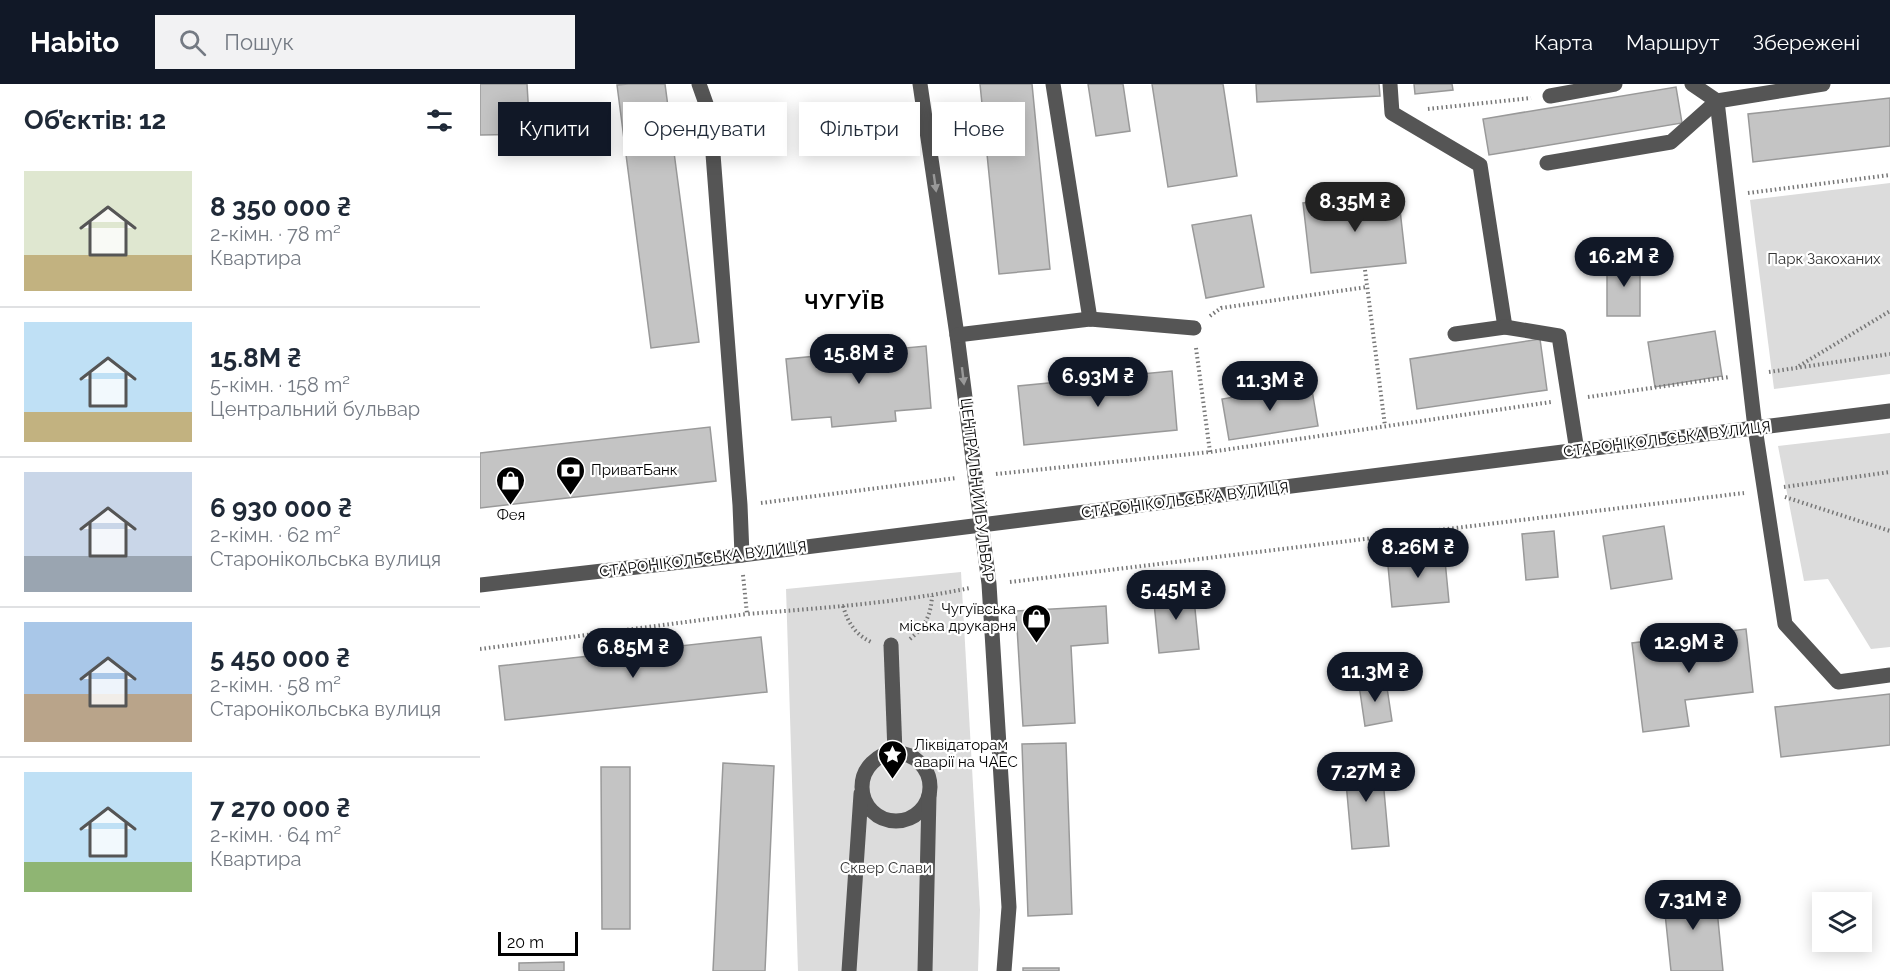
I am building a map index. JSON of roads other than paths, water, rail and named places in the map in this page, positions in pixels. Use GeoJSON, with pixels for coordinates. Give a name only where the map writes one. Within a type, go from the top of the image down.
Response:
{"type":"FeatureCollection","features":[{"type":"Feature","properties":{"kind":"street"},"geometry":{"type":"LineString","coordinates":[[699,84],[710,115],[742,555]]}},
{"type":"Feature","properties":{"kind":"street","name":"ЦЕНТРАЛЬНИЙ БУЛЬВАР"},"geometry":{"type":"LineString","coordinates":[[920,84],[957,335],[989,584],[1009,907],[1004,971]]}},
{"type":"Feature","properties":{"kind":"street"},"geometry":{"type":"LineString","coordinates":[[1053,84],[1090,320]]}},
{"type":"Feature","properties":{"kind":"street"},"geometry":{"type":"LineString","coordinates":[[1390,84],[1392,113],[1480,165],[1505,327]]}},
{"type":"Feature","properties":{"kind":"street"},"geometry":{"type":"LineString","coordinates":[[1550,96],[1615,84]]}},
{"type":"Feature","properties":{"kind":"street"},"geometry":{"type":"LineString","coordinates":[[1692,84],[1718,101]]}},
{"type":"Feature","properties":{"kind":"street"},"geometry":{"type":"LineString","coordinates":[[1547,163],[1671,142],[1718,101],[1823,84]]}},
{"type":"Feature","properties":{"kind":"street"},"geometry":{"type":"LineString","coordinates":[[1718,101],[1755,428],[1785,624],[1839,682],[1890,675]]}},
{"type":"Feature","properties":{"kind":"street"},"geometry":{"type":"LineString","coordinates":[[957,335],[1090,320],[1194,328]]}},
{"type":"Feature","properties":{"kind":"street"},"geometry":{"type":"LineString","coordinates":[[1455,333],[1505,327],[1559,336],[1577,451]]}},
{"type":"Feature","properties":{"kind":"street","name":"СТАРОНІКОЛЬСЬКА ВУЛИЦЯ"},"geometry":{"type":"LineString","coordinates":[[480,585],[742,555],[1890,411]]}},
{"type":"Feature","properties":{"kind":"street"},"geometry":{"type":"LineString","coordinates":[[891,645],[896,753]]}},
{"type":"Feature","properties":{"kind":"street"},"geometry":{"type":"LineString","coordinates":[[849,971],[863,777],[868,766],[877,758],[896,753],[912,756],[921,763],[928,773],[930,784],[925,971]]}},
{"type":"Feature","properties":{"kind":"street"},"geometry":{"type":"LineString","coordinates":[[862,788],[871,810],[892,821],[904,820],[915,815],[924,807],[929,796]]}},
{"type":"Feature","properties":{"kind":"place","name":"ПриватБанк"},"geometry":{"type":"Point","coordinates":[570,496]}},
{"type":"Feature","properties":{"kind":"place","name":"Фея"},"geometry":{"type":"Point","coordinates":[511,506]}},
{"type":"Feature","properties":{"kind":"place","name":"Чугуївська міська друкарня"},"geometry":{"type":"Point","coordinates":[1037,644]}},
{"type":"Feature","properties":{"kind":"place","name":"Ліквідаторам аварії на ЧАЕС"},"geometry":{"type":"Point","coordinates":[893,780]}},
{"type":"Feature","properties":{"kind":"district","name":"ЧУГУЇВ"},"geometry":{"type":"Point","coordinates":[845,301]}},
{"type":"Feature","properties":{"kind":"park label","name":"Парк Закоханих"},"geometry":{"type":"Point","coordinates":[1824,259]}},
{"type":"Feature","properties":{"kind":"park label","name":"Сквер Слави"},"geometry":{"type":"Point","coordinates":[886,868]}}]}
